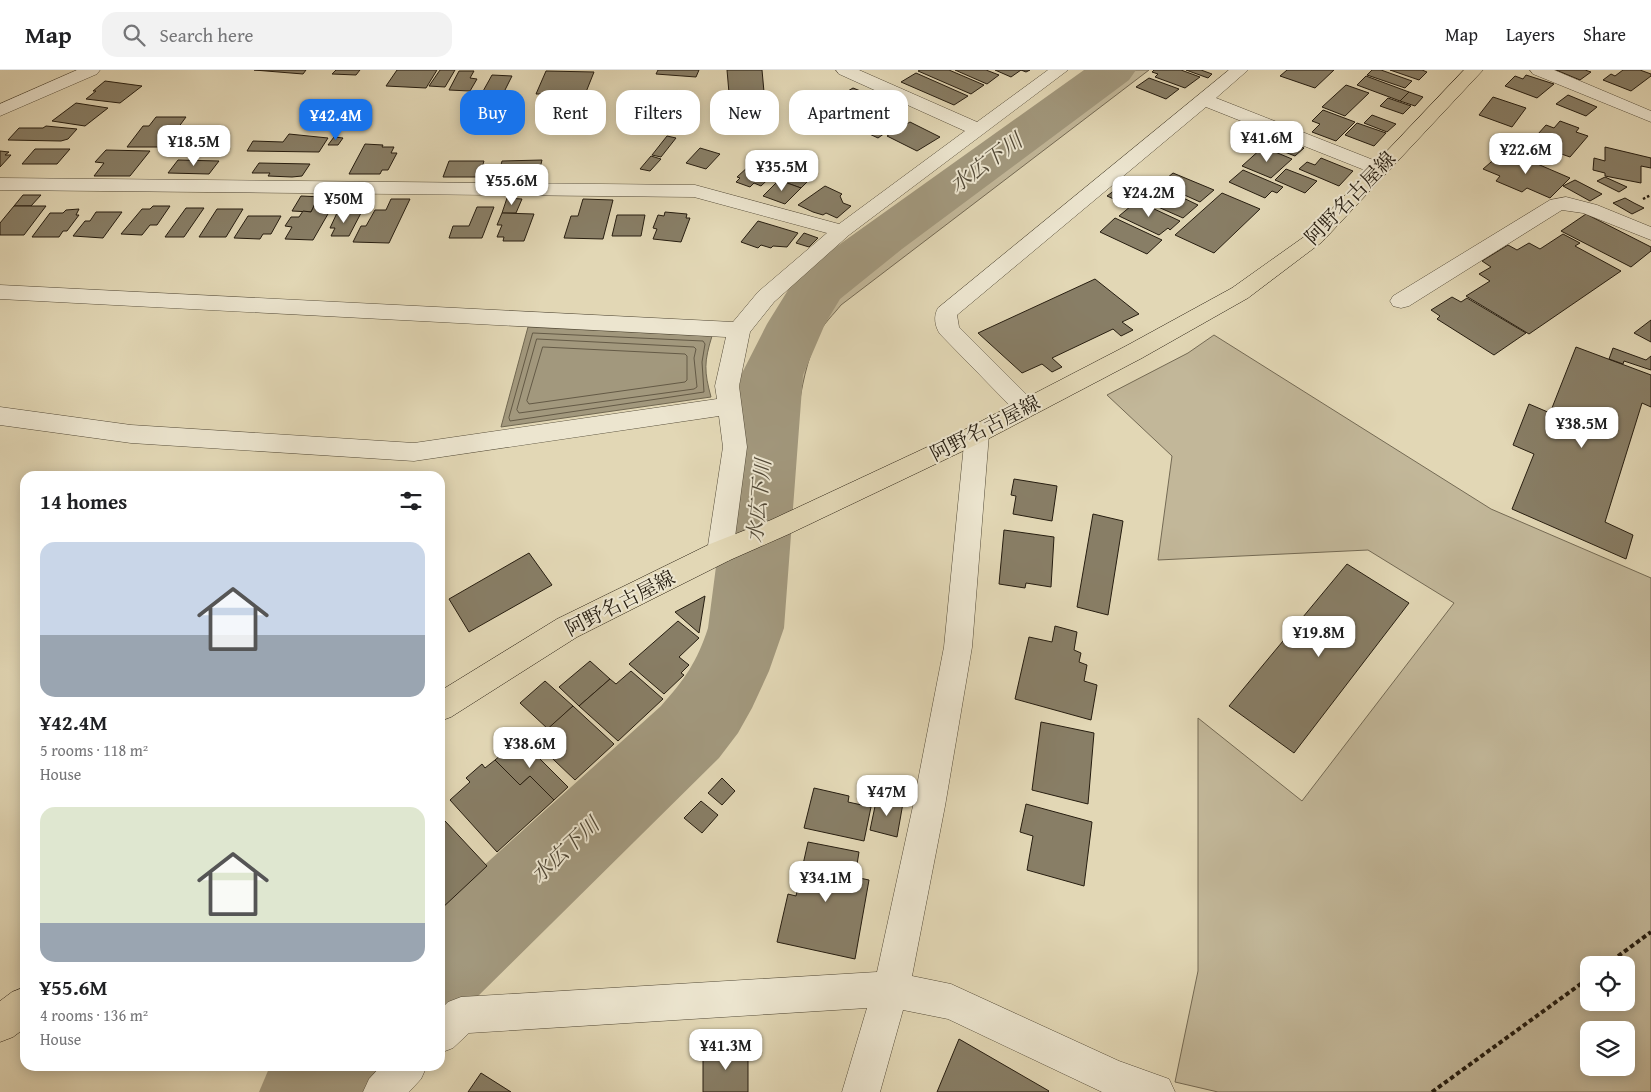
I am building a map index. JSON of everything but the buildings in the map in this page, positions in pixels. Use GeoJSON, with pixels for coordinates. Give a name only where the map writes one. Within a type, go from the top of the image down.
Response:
{"type":"FeatureCollection","features":[{"type":"Feature","properties":{"kind":"main road","name":"阿野名古屋線"},"geometry":{"type":"LineString","coordinates":[[445,704],[567,628],[725,551],[977,434],[1134,352],[1240,293],[1315,238],[1474,70]]}},
{"type":"Feature","properties":{"kind":"main road"},"geometry":{"type":"LineString","coordinates":[[0,1024],[20,1009]]}},
{"type":"Feature","properties":{"kind":"street"},"geometry":{"type":"LineString","coordinates":[[0,111],[91,70]]}},
{"type":"Feature","properties":{"kind":"street"},"geometry":{"type":"LineString","coordinates":[[845,70],[979,130]]}},
{"type":"Feature","properties":{"kind":"street"},"geometry":{"type":"LineString","coordinates":[[725,551],[735,447],[729,406],[729,376],[739,330],[766,297],[842,231],[1059,70]]}},
{"type":"Feature","properties":{"kind":"street"},"geometry":{"type":"LineString","coordinates":[[1026,408],[948,329],[946,313],[1239,70]]}},
{"type":"Feature","properties":{"kind":"street"},"geometry":{"type":"LineString","coordinates":[[1539,70],[1651,117]]}},
{"type":"Feature","properties":{"kind":"street"},"geometry":{"type":"LineString","coordinates":[[1202,99],[1379,169]]}},
{"type":"Feature","properties":{"kind":"street"},"geometry":{"type":"LineString","coordinates":[[0,184],[695,191],[842,231]]}},
{"type":"Feature","properties":{"kind":"street"},"geometry":{"type":"LineString","coordinates":[[1402,301],[1563,202],[1584,207],[1651,234]]}},
{"type":"Feature","properties":{"kind":"street"},"geometry":{"type":"LineString","coordinates":[[0,292],[739,330]]}},
{"type":"Feature","properties":{"kind":"street"},"geometry":{"type":"LineString","coordinates":[[0,416],[131,434],[414,452],[729,406]]}},
{"type":"Feature","properties":{"kind":"street"},"geometry":{"type":"LineString","coordinates":[[861,1092],[891,989],[930,806],[958,647],[977,434]]}},
{"type":"Feature","properties":{"kind":"street"},"geometry":{"type":"LineString","coordinates":[[445,1030],[461,1015],[891,989],[951,1002],[1114,1078],[1156,1092]]}},
{"type":"Feature","properties":{"kind":"street"},"geometry":{"type":"LineString","coordinates":[[382,1092],[403,1071]]}},
{"type":"Feature","properties":{"kind":"path"},"geometry":{"type":"LineString","coordinates":[[1618,956],[1651,932]]}},
{"type":"Feature","properties":{"kind":"path"},"geometry":{"type":"LineString","coordinates":[[1432,1092],[1580,985]]}},
{"type":"Feature","properties":{"kind":"shaded area"},"geometry":{"type":"Polygon","coordinates":[[[1121,70],[1149,70],[841,305],[826,323],[818,335],[805,374],[798,414],[791,497],[764,509],[775,416],[781,386],[790,357],[801,329],[817,303],[837,278],[1121,70]]]}},
{"type":"Feature","properties":{"kind":"shaded area"},"geometry":{"type":"Polygon","coordinates":[[[1214,335],[1491,509],[1651,578],[1651,1092],[1218,1092],[1175,1082],[1198,971],[1198,718],[1302,801],[1454,603],[1368,550],[1158,560],[1172,456],[1107,395],[1188,353],[1214,335]]]}},
{"type":"Feature","properties":{"kind":"water"},"geometry":{"type":"Polygon","coordinates":[[[528,327],[712,336],[707,353],[706,366],[711,397],[501,427],[528,327]]]}},
{"type":"Feature","properties":{"kind":"waterway","name":"水広下川"},"geometry":{"type":"LineString","coordinates":[[445,963],[690,732],[725,684],[746,628],[772,375],[796,324],[818,287],[883,237],[1113,70]]}},
{"type":"Feature","properties":{"kind":"waterway","name":"水広下川"},"geometry":{"type":"LineString","coordinates":[[309,1092],[331,1071]]}}]}
